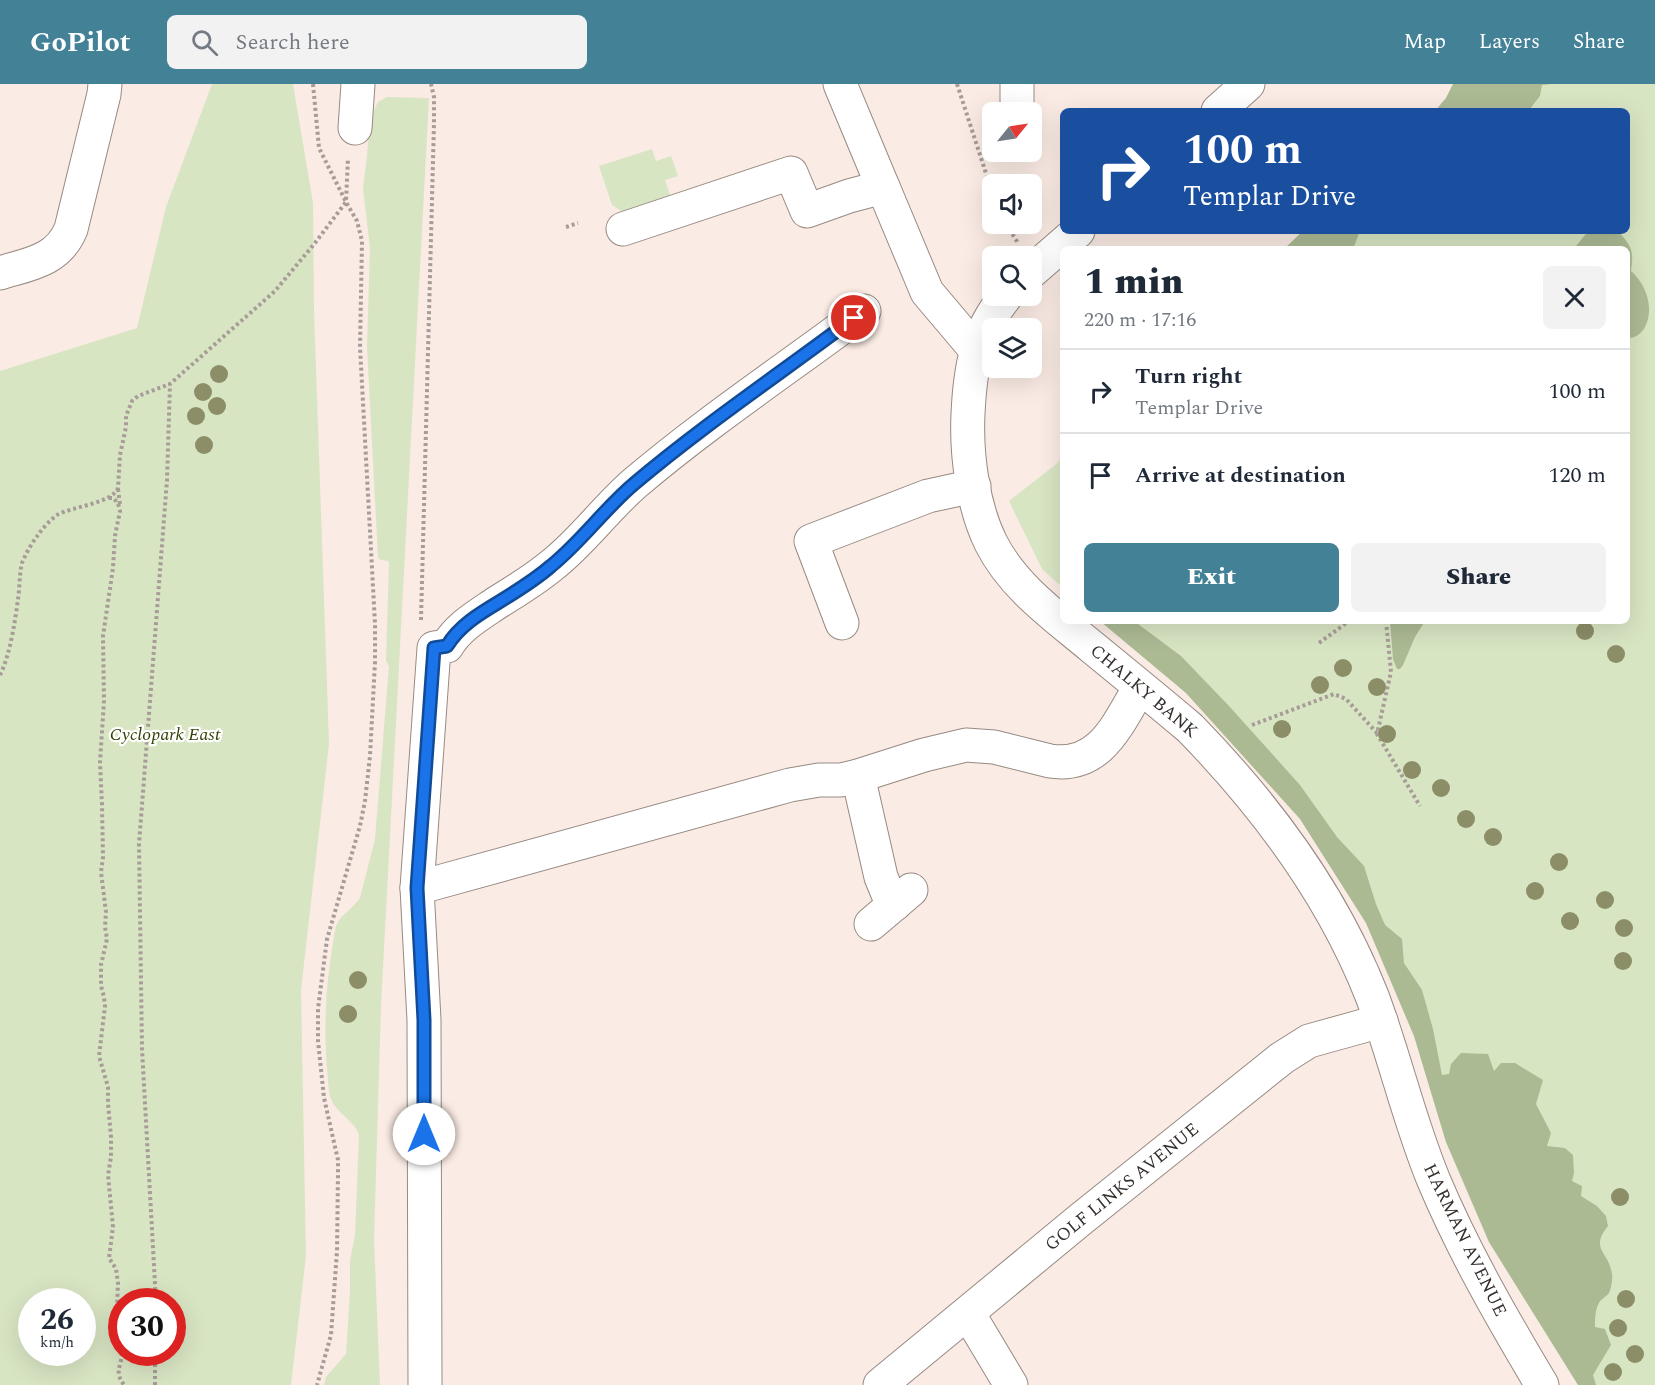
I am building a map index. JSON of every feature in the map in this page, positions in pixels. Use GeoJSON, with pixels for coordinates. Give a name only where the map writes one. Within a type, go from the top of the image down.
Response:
{"type":"FeatureCollection","features":[{"type":"Feature","properties":{"kind":"street"},"geometry":{"type":"LineString","coordinates":[[0,273],[36,262],[50,255],[65,242],[71,229],[105,84]]}},
{"type":"Feature","properties":{"kind":"street"},"geometry":{"type":"LineString","coordinates":[[355,128],[358,84]]}},
{"type":"Feature","properties":{"kind":"street"},"geometry":{"type":"LineString","coordinates":[[840,84],[927,292],[976,351]]}},
{"type":"Feature","properties":{"kind":"street"},"geometry":{"type":"LineString","coordinates":[[1221,108],[1248,84]]}},
{"type":"Feature","properties":{"kind":"street"},"geometry":{"type":"LineString","coordinates":[[623,229],[791,173],[807,211],[883,187]]}},
{"type":"Feature","properties":{"kind":"street"},"geometry":{"type":"LineString","coordinates":[[1061,246],[1075,234]]}},
{"type":"Feature","properties":{"kind":"street"},"geometry":{"type":"LineString","coordinates":[[1042,262],[1060,247]]}},
{"type":"Feature","properties":{"kind":"street","name":"CHALKY BANK"},"geometry":{"type":"LineString","coordinates":[[999,306],[988,322],[976,351],[970,381],[968,428],[970,467],[983,523],[991,543],[1011,574],[1060,620]]}},
{"type":"Feature","properties":{"kind":"street"},"geometry":{"type":"LineString","coordinates":[[425,1385],[424,1020],[417,888],[434,648],[447,646],[468,622],[551,567],[627,490],[674,451],[864,310]]}},
{"type":"Feature","properties":{"kind":"street"},"geometry":{"type":"LineString","coordinates":[[842,623],[811,542],[928,495],[974,486]]}},
{"type":"Feature","properties":{"kind":"street","name":"CHALKY BANK"},"geometry":{"type":"LineString","coordinates":[[1065,624],[1190,728],[1265,812],[1295,852],[1336,917],[1362,972],[1381,1021]]}},
{"type":"Feature","properties":{"kind":"street"},"geometry":{"type":"LineString","coordinates":[[417,888],[768,791],[804,783],[841,780],[966,745],[994,747],[1061,763],[1072,762],[1089,756],[1102,745],[1140,687]]}},
{"type":"Feature","properties":{"kind":"street"},"geometry":{"type":"LineString","coordinates":[[858,776],[881,878],[893,906]]}},
{"type":"Feature","properties":{"kind":"street","name":"GOLF LINKS AVENUE"},"geometry":{"type":"LineString","coordinates":[[880,1385],[1282,1058],[1309,1041],[1381,1021]]}},
{"type":"Feature","properties":{"kind":"street","name":"HARMAN AVENUE"},"geometry":{"type":"LineString","coordinates":[[1381,1021],[1423,1152],[1448,1213],[1491,1300],[1542,1385]]}},
{"type":"Feature","properties":{"kind":"street"},"geometry":{"type":"LineString","coordinates":[[968,1312],[1011,1385]]}},
{"type":"Feature","properties":{"kind":"path"},"geometry":{"type":"LineString","coordinates":[[313,84],[319,148],[357,221],[362,241],[360,347],[373,576],[375,662],[365,801],[360,826],[327,939],[318,1009],[318,1041],[324,1098],[338,1160],[338,1173],[337,1251],[331,1335],[317,1385]]}},
{"type":"Feature","properties":{"kind":"path"},"geometry":{"type":"LineString","coordinates":[[431,84],[434,97],[434,123],[420,649],[434,648]]}},
{"type":"Feature","properties":{"kind":"path"},"geometry":{"type":"LineString","coordinates":[[957,84],[986,174]]}},
{"type":"Feature","properties":{"kind":"path"},"geometry":{"type":"LineString","coordinates":[[118,1288],[116,1269],[109,1258],[113,1227],[108,1175],[111,1137],[108,1087],[99,1056],[105,1006],[101,986],[101,965],[107,941],[101,872],[103,857],[100,762],[105,692],[103,636],[119,519],[120,455],[127,413],[132,400],[170,384],[275,291],[346,202],[349,132],[355,128]]}},
{"type":"Feature","properties":{"kind":"path"},"geometry":{"type":"LineString","coordinates":[[566,227],[578,223]]}},
{"type":"Feature","properties":{"kind":"path"},"geometry":{"type":"LineString","coordinates":[[155,1288],[142,1049],[139,844],[167,480],[170,384]]}},
{"type":"Feature","properties":{"kind":"path"},"geometry":{"type":"LineString","coordinates":[[0,675],[7,657],[18,600],[21,570],[26,554],[45,527],[58,515],[109,498],[116,493],[118,488]]}},
{"type":"Feature","properties":{"kind":"path"},"geometry":{"type":"LineString","coordinates":[[109,498],[115,499],[120,508]]}},
{"type":"Feature","properties":{"kind":"path"},"geometry":{"type":"LineString","coordinates":[[1319,643],[1345,624]]}},
{"type":"Feature","properties":{"kind":"path"},"geometry":{"type":"LineString","coordinates":[[1377,734],[1391,672],[1386,624]]}},
{"type":"Feature","properties":{"kind":"path"},"geometry":{"type":"LineString","coordinates":[[1252,725],[1334,694],[1346,699],[1377,734],[1420,806]]}},
{"type":"Feature","properties":{"kind":"path"},"geometry":{"type":"LineString","coordinates":[[119,1366],[119,1378],[124,1385]]}},
{"type":"Feature","properties":{"kind":"path"},"geometry":{"type":"LineString","coordinates":[[155,1366],[155,1385]]}},
{"type":"Feature","properties":{"kind":"green space","name":"Cyclopark East"},"geometry":{"type":"Polygon","coordinates":[[[212,84],[293,84],[313,203],[314,311],[329,744],[301,990],[306,1256],[291,1385],[0,1385],[0,371],[137,328],[166,207],[212,84]]]}},
{"type":"Feature","properties":{"kind":"green space"},"geometry":{"type":"Polygon","coordinates":[[[1453,84],[1655,84],[1655,1385],[1578,1385],[1489,1242],[1446,1142],[1414,1036],[1366,923],[1300,819],[1186,693],[1104,624],[1630,624],[1630,246],[1287,246],[1300,234],[1630,234],[1630,108],[1438,108],[1453,84]]]}},
{"type":"Feature","properties":{"kind":"green space"},"geometry":{"type":"Polygon","coordinates":[[[1453,84],[1551,84],[1542,85],[1540,96],[1531,108],[1438,108],[1453,84]]]}},
{"type":"Feature","properties":{"kind":"green space"},"geometry":{"type":"Polygon","coordinates":[[[387,97],[429,98],[381,1006],[374,1240],[380,1385],[324,1385],[326,1377],[346,1354],[350,1261],[355,1235],[359,1135],[354,1126],[337,1109],[329,1092],[325,1032],[328,979],[336,926],[360,898],[375,839],[389,666],[386,661],[389,563],[378,557],[367,347],[370,248],[363,189],[373,112],[378,102],[387,97]]]}},
{"type":"Feature","properties":{"kind":"green space"},"geometry":{"type":"Polygon","coordinates":[[[652,149],[656,161],[671,156],[678,176],[665,180],[671,198],[629,216],[612,205],[599,166],[652,149]]]}},
{"type":"Feature","properties":{"kind":"green space"},"geometry":{"type":"Polygon","coordinates":[[[1300,234],[1359,234],[1354,246],[1287,246],[1300,234]]]}},
{"type":"Feature","properties":{"kind":"green space"},"geometry":{"type":"Polygon","coordinates":[[[1620,234],[1629,246],[1576,246],[1585,235],[1620,234]]]}},
{"type":"Feature","properties":{"kind":"green space"},"geometry":{"type":"Polygon","coordinates":[[[1630,247],[1631,271],[1645,290],[1649,306],[1644,329],[1635,337],[1630,338],[1630,247]]]}},
{"type":"Feature","properties":{"kind":"green space"},"geometry":{"type":"Polygon","coordinates":[[[1060,460],[1060,585],[1042,569],[1009,501],[1060,460]]]}},
{"type":"Feature","properties":{"kind":"green space"},"geometry":{"type":"Polygon","coordinates":[[[1104,624],[1138,624],[1181,656],[1300,785],[1337,837],[1364,866],[1385,925],[1402,939],[1404,963],[1422,990],[1442,1075],[1449,1074],[1451,1064],[1461,1053],[1488,1054],[1494,1071],[1501,1063],[1515,1063],[1543,1080],[1536,1104],[1551,1133],[1547,1146],[1565,1148],[1573,1155],[1572,1181],[1582,1186],[1581,1196],[1597,1206],[1606,1216],[1608,1226],[1600,1240],[1600,1246],[1610,1266],[1612,1281],[1609,1293],[1598,1306],[1595,1327],[1605,1329],[1611,1345],[1593,1375],[1596,1385],[1578,1385],[1489,1242],[1446,1142],[1414,1036],[1366,923],[1300,819],[1186,693],[1104,624]]]}},
{"type":"Feature","properties":{"kind":"green space"},"geometry":{"type":"Polygon","coordinates":[[[1390,624],[1423,624],[1400,669],[1397,669],[1393,659],[1390,624]]]}},
{"type":"Feature","properties":{"kind":"route"},"geometry":{"type":"LineString","coordinates":[[424,1134],[424,1020],[417,888],[434,648],[447,646],[468,622],[551,567],[627,490],[674,451],[854,318]]}}]}
